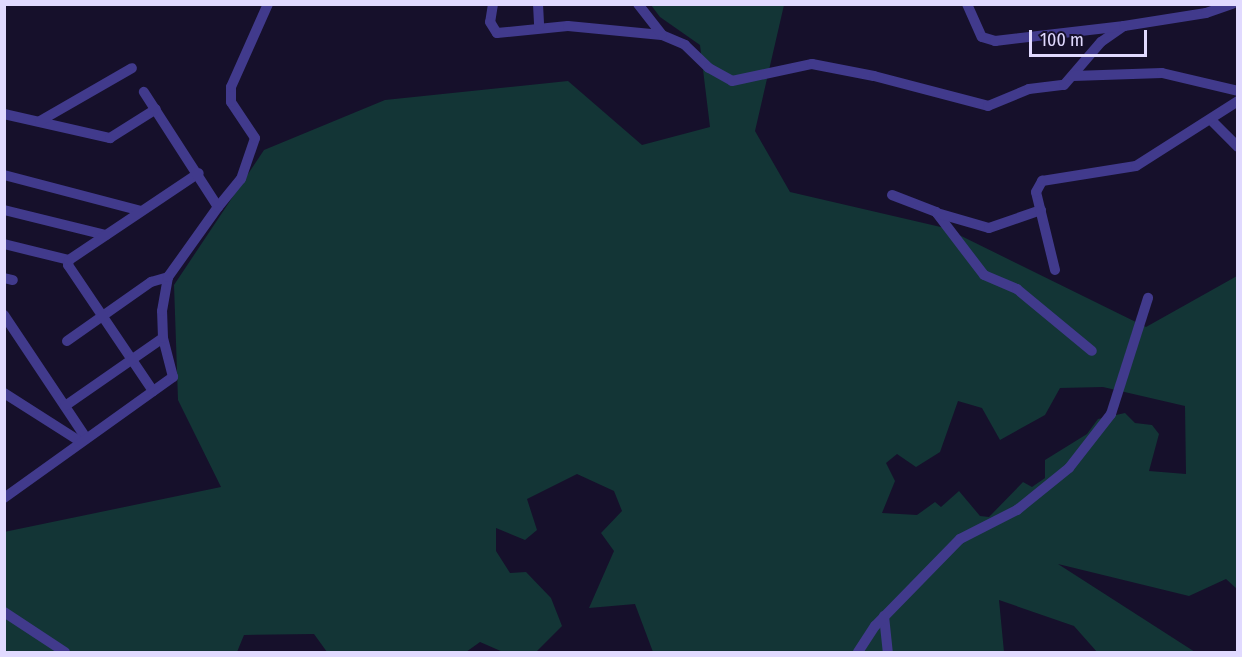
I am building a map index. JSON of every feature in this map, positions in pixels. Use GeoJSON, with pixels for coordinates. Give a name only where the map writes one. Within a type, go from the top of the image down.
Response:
{"type":"FeatureCollection","features":[{"type":"Feature","properties":{"kind":"street"},"geometry":{"type":"LineString","coordinates":[[4,498],[173,377],[163,338],[162,312],[168,277],[241,179],[255,138],[231,102],[231,87],[268,4]]}},
{"type":"Feature","properties":{"kind":"street"},"geometry":{"type":"LineString","coordinates":[[493,4],[490,22],[497,33],[539,26],[662,35],[685,45],[709,68],[732,81],[812,64],[874,76],[988,106],[1029,89],[1064,85],[1101,42],[1124,26]]}},
{"type":"Feature","properties":{"kind":"street"},"geometry":{"type":"LineString","coordinates":[[538,4],[539,26]]}},
{"type":"Feature","properties":{"kind":"street"},"geometry":{"type":"LineString","coordinates":[[638,4],[662,35]]}},
{"type":"Feature","properties":{"kind":"street"},"geometry":{"type":"LineString","coordinates":[[967,4],[987,41],[1124,26],[1232,4]]}},
{"type":"Feature","properties":{"kind":"street"},"geometry":{"type":"LineString","coordinates":[[39,121],[132,69]]}},
{"type":"Feature","properties":{"kind":"street"},"geometry":{"type":"LineString","coordinates":[[1073,76],[1162,73],[1238,91]]}},
{"type":"Feature","properties":{"kind":"street"},"geometry":{"type":"LineString","coordinates":[[144,92],[199,173],[218,207]]}},
{"type":"Feature","properties":{"kind":"street"},"geometry":{"type":"LineString","coordinates":[[1055,270],[1036,192],[1042,181],[1136,166],[1238,101]]}},
{"type":"Feature","properties":{"kind":"street"},"geometry":{"type":"LineString","coordinates":[[4,114],[111,138],[156,110]]}},
{"type":"Feature","properties":{"kind":"street"},"geometry":{"type":"LineString","coordinates":[[1211,120],[1238,147]]}},
{"type":"Feature","properties":{"kind":"street"},"geometry":{"type":"LineString","coordinates":[[4,244],[69,260],[199,173]]}},
{"type":"Feature","properties":{"kind":"street"},"geometry":{"type":"LineString","coordinates":[[4,175],[141,211]]}},
{"type":"Feature","properties":{"kind":"street"},"geometry":{"type":"LineString","coordinates":[[892,195],[936,212],[989,228],[1041,210]]}},
{"type":"Feature","properties":{"kind":"street"},"geometry":{"type":"LineString","coordinates":[[4,210],[106,235]]}},
{"type":"Feature","properties":{"kind":"street"},"geometry":{"type":"LineString","coordinates":[[936,212],[984,275],[1017,289],[1092,351]]}},
{"type":"Feature","properties":{"kind":"street"},"geometry":{"type":"LineString","coordinates":[[69,260],[68,265],[153,391]]}},
{"type":"Feature","properties":{"kind":"street"},"geometry":{"type":"LineString","coordinates":[[67,341],[151,282],[168,277]]}},
{"type":"Feature","properties":{"kind":"street"},"geometry":{"type":"LineString","coordinates":[[858,652],[884,616],[960,539],[1017,510],[1069,468],[1111,414],[1148,298]]}},
{"type":"Feature","properties":{"kind":"street"},"geometry":{"type":"LineString","coordinates":[[4,315],[65,406],[84,440]]}},
{"type":"Feature","properties":{"kind":"street"},"geometry":{"type":"LineString","coordinates":[[65,406],[163,338]]}},
{"type":"Feature","properties":{"kind":"street"},"geometry":{"type":"LineString","coordinates":[[4,393],[84,440]]}},
{"type":"Feature","properties":{"kind":"street"},"geometry":{"type":"LineString","coordinates":[[4,612],[65,652]]}},
{"type":"Feature","properties":{"kind":"street"},"geometry":{"type":"LineString","coordinates":[[884,616],[888,652]]}},
{"type":"Feature","properties":{"kind":"green space"},"geometry":{"type":"Polygon","coordinates":[[[651,5],[784,5],[755,131],[790,192],[945,228],[1146,327],[1237,276],[1237,589],[1226,579],[1189,596],[1058,564],[1195,652],[1097,652],[1074,626],[999,600],[1004,652],[653,652],[635,604],[589,608],[614,551],[601,533],[622,511],[614,491],[577,474],[527,499],[537,530],[525,540],[496,528],[496,551],[510,573],[526,572],[551,598],[562,626],[536,652],[503,652],[480,642],[466,652],[327,652],[314,634],[244,635],[237,652],[5,652],[4,532],[221,487],[178,400],[174,285],[264,150],[385,100],[568,81],[642,145],[710,127],[700,45],[660,17],[651,5]],[[1103,387],[1060,388],[1045,415],[1000,440],[982,408],[958,401],[940,452],[916,467],[897,454],[886,463],[895,481],[882,513],[917,515],[935,502],[941,507],[959,491],[980,516],[989,517],[1023,482],[1032,487],[1045,478],[1045,460],[1087,434],[1098,419],[1125,413],[1135,423],[1152,425],[1159,434],[1149,471],[1186,474],[1185,406],[1103,387]]]}}]}
